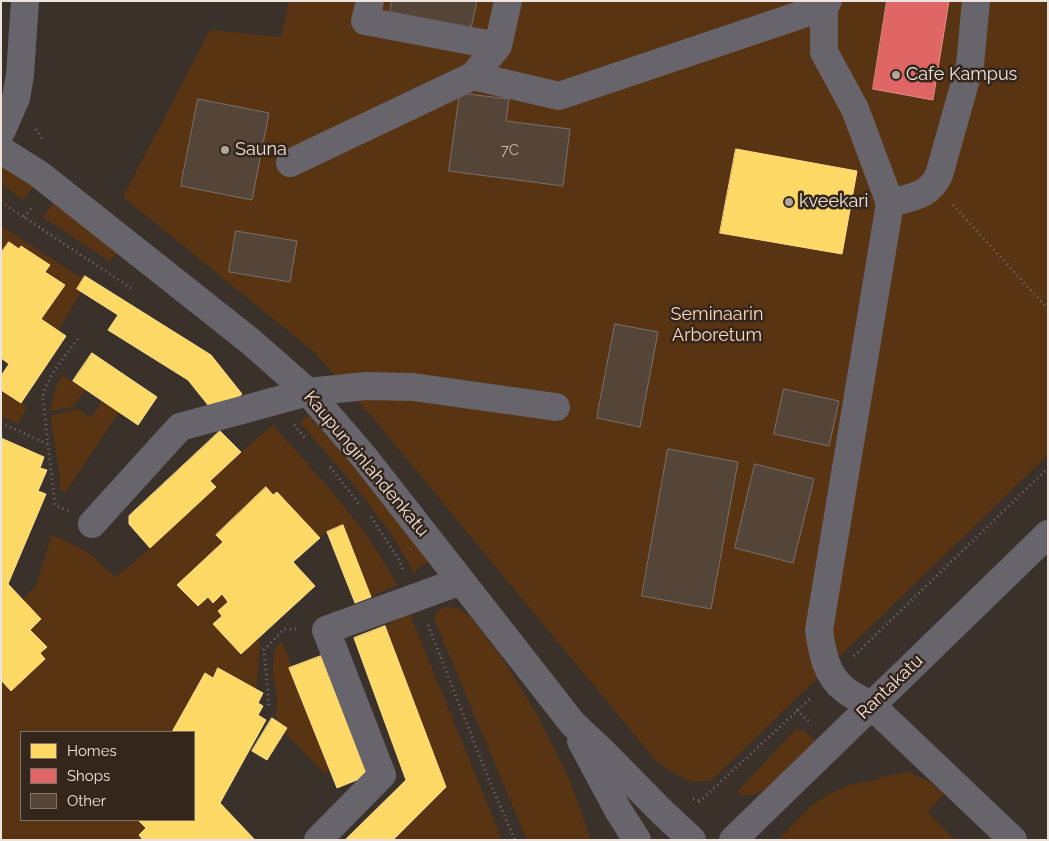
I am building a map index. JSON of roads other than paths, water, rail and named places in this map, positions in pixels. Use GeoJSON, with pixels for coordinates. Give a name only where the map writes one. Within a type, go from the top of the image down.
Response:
{"type":"FeatureCollection","features":[{"type":"Feature","properties":{"kind":"street"},"geometry":{"type":"LineString","coordinates":[[1,132],[16,98],[20,75],[25,1]]}},
{"type":"Feature","properties":{"kind":"street"},"geometry":{"type":"LineString","coordinates":[[370,1],[366,21],[498,46]]}},
{"type":"Feature","properties":{"kind":"street"},"geometry":{"type":"LineString","coordinates":[[290,163],[472,76],[498,46],[508,1]]}},
{"type":"Feature","properties":{"kind":"street"},"geometry":{"type":"LineString","coordinates":[[890,203],[920,195],[935,184],[939,175],[970,65],[976,1]]}},
{"type":"Feature","properties":{"kind":"street"},"geometry":{"type":"LineString","coordinates":[[472,76],[559,96],[825,3],[824,52],[855,109],[890,203],[819,630],[822,650],[825,662],[833,677],[844,689],[871,705],[1013,840]]}},
{"type":"Feature","properties":{"kind":"street","name":"Kaupunginlahdenkatu"},"geometry":{"type":"LineString","coordinates":[[1,150],[39,174],[250,342],[308,392],[364,457],[573,724],[606,754],[692,840]]}},
{"type":"Feature","properties":{"kind":"street"},"geometry":{"type":"LineString","coordinates":[[92,524],[180,427],[308,392],[366,386],[413,387],[556,407]]}},
{"type":"Feature","properties":{"kind":"street","name":"Rantakatu"},"geometry":{"type":"LineString","coordinates":[[733,840],[1048,534]]}},
{"type":"Feature","properties":{"kind":"street"},"geometry":{"type":"LineString","coordinates":[[318,840],[382,774],[326,630],[461,581]]}},
{"type":"Feature","properties":{"kind":"street","name":"Kaupunginlahdenkatu"},"geometry":{"type":"LineString","coordinates":[[573,724],[618,810],[637,840]]}},
{"type":"Feature","properties":{"kind":"place","name":"Cafe Kampus"},"geometry":{"type":"Point","coordinates":[896,75]}},
{"type":"Feature","properties":{"kind":"place","name":"Sauna"},"geometry":{"type":"Point","coordinates":[225,150]}},
{"type":"Feature","properties":{"kind":"place","name":"kveekari"},"geometry":{"type":"Point","coordinates":[789,202]}},
{"type":"Feature","properties":{"kind":"park label","name":"Seminaarin Arboretum"},"geometry":{"type":"Point","coordinates":[717,325]}}]}
